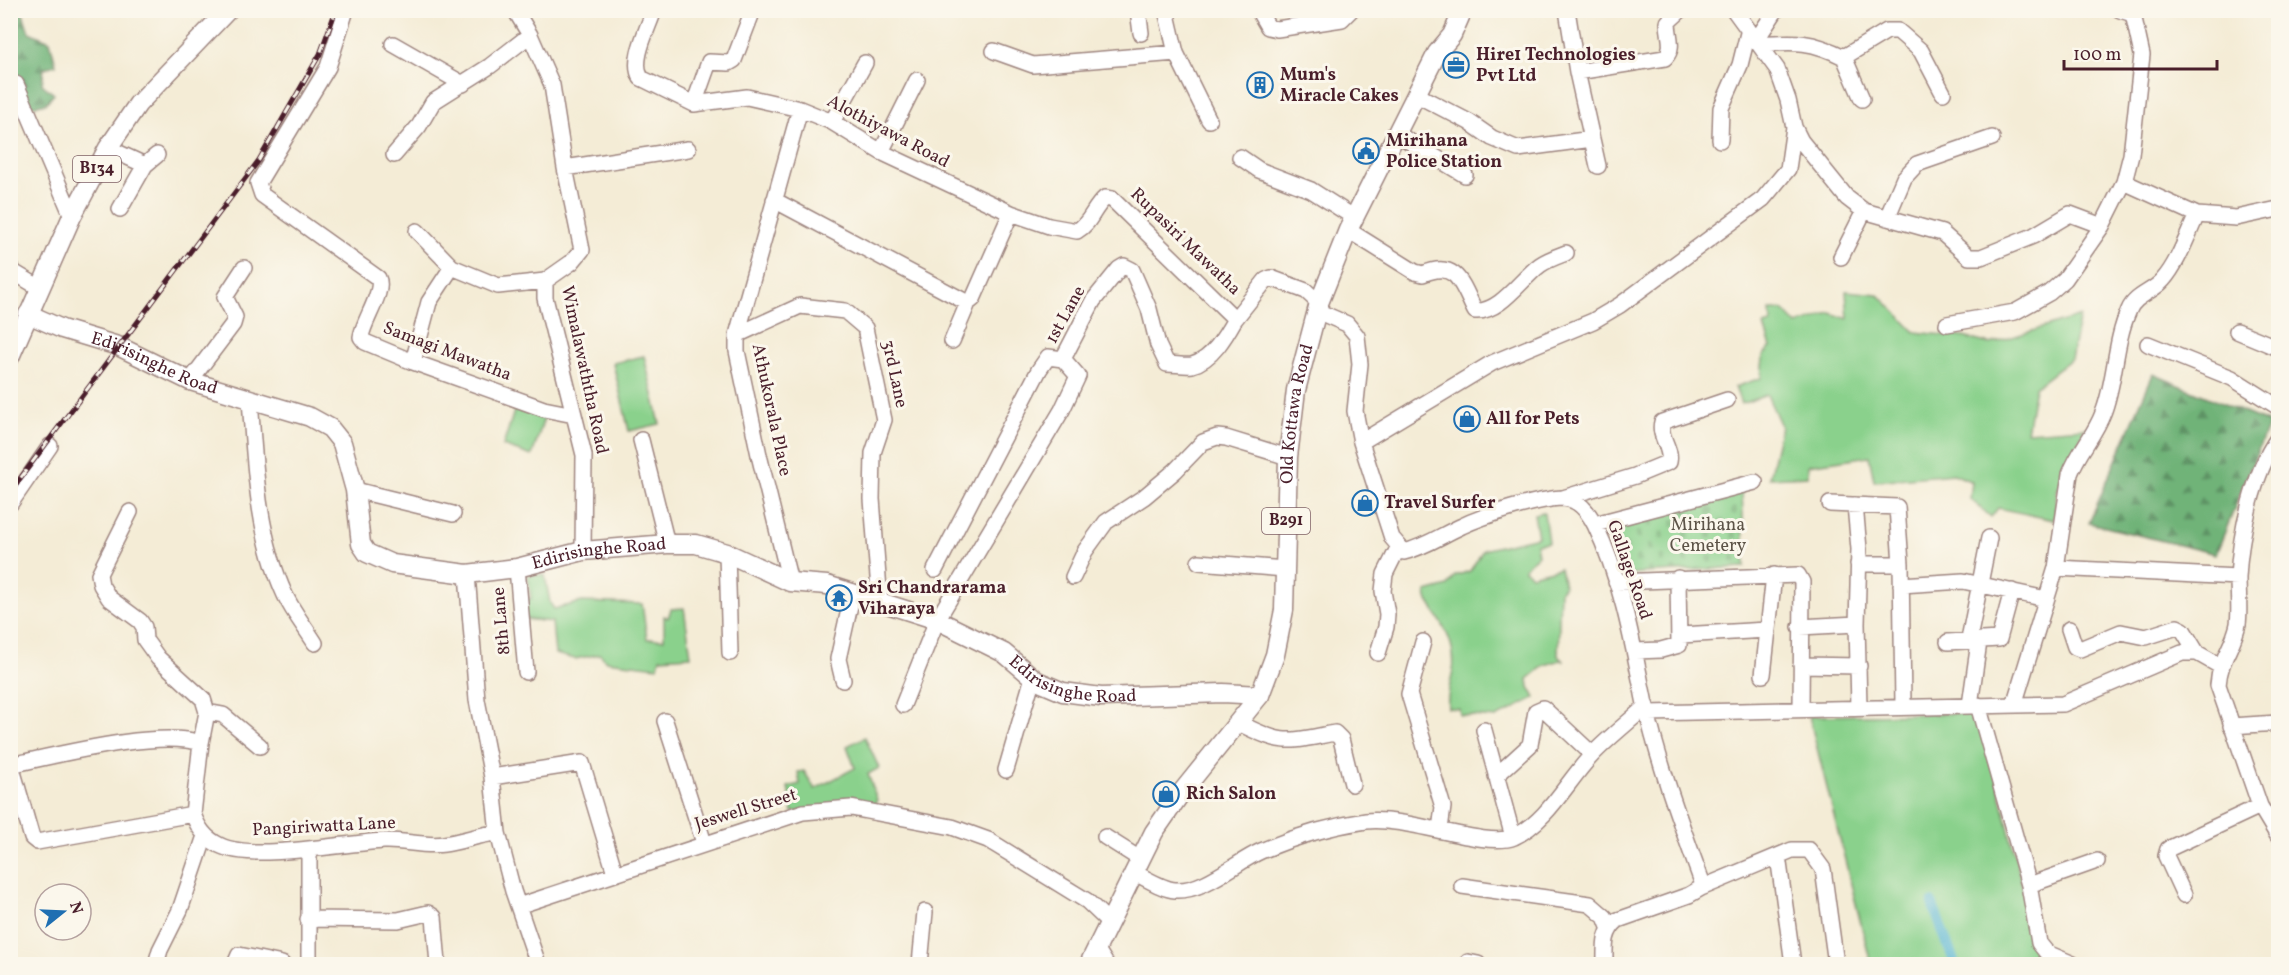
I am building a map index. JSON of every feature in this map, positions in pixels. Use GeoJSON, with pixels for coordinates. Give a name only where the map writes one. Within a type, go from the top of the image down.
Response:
{"type":"FeatureCollection","features":[{"type":"Feature","properties":{"kind":"main road","name":"B134"},"geometry":{"type":"LineString","coordinates":[[10,357],[72,216],[108,148],[138,104],[228,10]]}},
{"type":"Feature","properties":{"kind":"main road","name":"Old Kottawa Road"},"geometry":{"type":"LineString","coordinates":[[1437,53],[1442,29],[1451,10]]}},
{"type":"Feature","properties":{"kind":"main road","name":"Old Kottawa Road"},"geometry":{"type":"LineString","coordinates":[[1092,956],[1154,832],[1181,793],[1260,695],[1275,655],[1282,621],[1288,457],[1296,390],[1318,307],[1351,224],[1437,53],[1452,34],[1463,10]]}},
{"type":"Feature","properties":{"kind":"main road","name":"Edirisinghe Road"},"geometry":{"type":"LineString","coordinates":[[28,314],[62,329],[118,346],[190,381],[310,417],[330,429],[342,443],[355,490],[361,544],[367,553],[392,564],[467,574],[517,568],[584,551],[667,544],[696,544],[727,554],[790,582],[827,585],[937,620],[1005,653],[1034,677],[1063,692],[1101,697],[1223,693],[1260,695]]}},
{"type":"Feature","properties":{"kind":"street","name":"Samagi Mawatha"},"geometry":{"type":"LineString","coordinates":[[346,10],[328,67],[258,183],[262,195],[378,278],[380,288],[361,337],[365,342],[413,362],[544,409],[574,415]]}},
{"type":"Feature","properties":{"kind":"street","name":"Wimalawaththa Road"},"geometry":{"type":"LineString","coordinates":[[515,10],[530,35],[552,85],[565,168],[582,250],[572,262],[545,281],[545,298],[584,455],[584,551]]}},
{"type":"Feature","properties":{"kind":"street"},"geometry":{"type":"LineString","coordinates":[[654,10],[638,60],[638,73],[641,78],[694,104],[709,62],[729,63],[734,60],[753,10]]}},
{"type":"Feature","properties":{"kind":"street"},"geometry":{"type":"LineString","coordinates":[[1138,10],[1141,33]]}},
{"type":"Feature","properties":{"kind":"street"},"geometry":{"type":"LineString","coordinates":[[1166,10],[1176,53],[1209,120]]}},
{"type":"Feature","properties":{"kind":"street"},"geometry":{"type":"LineString","coordinates":[[1261,15],[1268,27],[1276,29],[1342,19],[1350,10]]}},
{"type":"Feature","properties":{"kind":"street"},"geometry":{"type":"LineString","coordinates":[[1567,10],[1577,72],[1598,166]]}},
{"type":"Feature","properties":{"kind":"street"},"geometry":{"type":"LineString","coordinates":[[1577,72],[1665,58],[1670,52],[1671,45],[1668,22],[1681,10]]}},
{"type":"Feature","properties":{"kind":"street"},"geometry":{"type":"LineString","coordinates":[[1734,10],[1778,69],[1794,127],[1801,141],[1847,198],[1864,211],[1942,233],[1969,257],[1981,257],[2033,236],[2070,214],[2102,226]]}},
{"type":"Feature","properties":{"kind":"street"},"geometry":{"type":"LineString","coordinates":[[1720,140],[1722,108],[1740,65],[1776,10]]}},
{"type":"Feature","properties":{"kind":"street"},"geometry":{"type":"LineString","coordinates":[[1947,324],[2014,312],[2049,293],[2065,279],[2102,226],[2124,182],[2132,155],[2142,55],[2130,12]]}},
{"type":"Feature","properties":{"kind":"street"},"geometry":{"type":"LineString","coordinates":[[1844,57],[1887,31],[1899,31],[1921,51],[1943,93]]}},
{"type":"Feature","properties":{"kind":"street"},"geometry":{"type":"LineString","coordinates":[[394,155],[419,126],[433,102],[490,66],[530,35]]}},
{"type":"Feature","properties":{"kind":"street"},"geometry":{"type":"LineString","coordinates":[[1755,39],[1819,45],[1844,57],[1863,99]]}},
{"type":"Feature","properties":{"kind":"street"},"geometry":{"type":"LineString","coordinates":[[393,44],[463,84]]}},
{"type":"Feature","properties":{"kind":"street"},"geometry":{"type":"LineString","coordinates":[[994,51],[1033,65],[1176,53]]}},
{"type":"Feature","properties":{"kind":"street"},"geometry":{"type":"LineString","coordinates":[[832,122],[865,63]]}},
{"type":"Feature","properties":{"kind":"street"},"geometry":{"type":"LineString","coordinates":[[881,152],[917,80]]}},
{"type":"Feature","properties":{"kind":"street"},"geometry":{"type":"LineString","coordinates":[[16,84],[72,216]]}},
{"type":"Feature","properties":{"kind":"street"},"geometry":{"type":"LineString","coordinates":[[1417,95],[1468,122],[1492,138],[1518,148],[1592,139]]}},
{"type":"Feature","properties":{"kind":"street","name":"Alothiyawa Road"},"geometry":{"type":"LineString","coordinates":[[694,104],[747,98],[800,109],[832,122],[881,152],[1011,213]]}},
{"type":"Feature","properties":{"kind":"street","name":"Athukorala Place"},"geometry":{"type":"LineString","coordinates":[[790,582],[759,456],[737,351],[736,335],[800,109]]}},
{"type":"Feature","properties":{"kind":"street"},"geometry":{"type":"LineString","coordinates":[[1361,442],[1492,363],[1593,321],[1620,305],[1763,199],[1788,169],[1794,127]]}},
{"type":"Feature","properties":{"kind":"street"},"geometry":{"type":"LineString","coordinates":[[1397,134],[1465,175]]}},
{"type":"Feature","properties":{"kind":"street"},"geometry":{"type":"LineString","coordinates":[[1887,218],[1904,178],[1917,164],[1992,138]]}},
{"type":"Feature","properties":{"kind":"street"},"geometry":{"type":"LineString","coordinates":[[108,148],[151,160],[120,209]]}},
{"type":"Feature","properties":{"kind":"street"},"geometry":{"type":"LineString","coordinates":[[565,168],[688,149]]}},
{"type":"Feature","properties":{"kind":"street"},"geometry":{"type":"LineString","coordinates":[[1240,157],[1258,170],[1311,190],[1351,224],[1415,272],[1423,274],[1436,269],[1446,269],[1456,275],[1475,311],[1483,312],[1494,306],[1541,264],[1566,253]]}},
{"type":"Feature","properties":{"kind":"street"},"geometry":{"type":"LineString","coordinates":[[2124,182],[2197,215],[2236,218],[2278,209]]}},
{"type":"Feature","properties":{"kind":"street","name":"Rupasiri Mawatha"},"geometry":{"type":"LineString","coordinates":[[1011,213],[1049,226],[1077,231],[1087,224],[1098,204],[1105,198],[1112,199],[1235,319],[1270,278],[1306,291],[1318,307]]}},
{"type":"Feature","properties":{"kind":"street"},"geometry":{"type":"LineString","coordinates":[[774,200],[968,303]]}},
{"type":"Feature","properties":{"kind":"street"},"geometry":{"type":"LineString","coordinates":[[1841,257],[1864,211]]}},
{"type":"Feature","properties":{"kind":"street"},"geometry":{"type":"LineString","coordinates":[[952,341],[1011,213]]}},
{"type":"Feature","properties":{"kind":"street"},"geometry":{"type":"LineString","coordinates":[[2014,705],[2056,568],[2070,474],[2075,460],[2102,415],[2116,348],[2129,309],[2136,300],[2162,282],[2197,215]]}},
{"type":"Feature","properties":{"kind":"street"},"geometry":{"type":"LineString","coordinates":[[417,231],[452,267],[498,286],[545,281]]}},
{"type":"Feature","properties":{"kind":"street","name":"1st Lane"},"geometry":{"type":"LineString","coordinates":[[937,620],[1062,410],[1077,376],[1063,359],[1093,301],[1119,269],[1124,266],[1132,270],[1144,296],[1158,345],[1167,364],[1191,365],[1202,360],[1211,353],[1235,319]]}},
{"type":"Feature","properties":{"kind":"street"},"geometry":{"type":"LineString","coordinates":[[10,267],[40,288]]}},
{"type":"Feature","properties":{"kind":"street"},"geometry":{"type":"LineString","coordinates":[[413,362],[429,302],[452,267]]}},
{"type":"Feature","properties":{"kind":"street"},"geometry":{"type":"LineString","coordinates":[[190,381],[233,324],[235,317],[225,297],[244,268]]}},
{"type":"Feature","properties":{"kind":"street","name":"3rd Lane"},"geometry":{"type":"LineString","coordinates":[[736,335],[800,306],[845,311],[865,328],[884,420],[873,453],[872,499],[880,603]]}},
{"type":"Feature","properties":{"kind":"street"},"geometry":{"type":"LineString","coordinates":[[1318,307],[1347,324],[1357,336],[1360,364],[1354,411],[1361,442],[1392,538],[1404,552],[1419,549],[1473,522],[1502,512],[1563,498],[1635,476],[1669,462],[1670,455],[1660,429],[1662,422],[1727,400]]}},
{"type":"Feature","properties":{"kind":"street"},"geometry":{"type":"LineString","coordinates":[[2236,331],[2278,348]]}},
{"type":"Feature","properties":{"kind":"street"},"geometry":{"type":"LineString","coordinates":[[2148,344],[2232,378],[2278,406]]}},
{"type":"Feature","properties":{"kind":"street"},"geometry":{"type":"LineString","coordinates":[[935,570],[1040,370],[1048,357],[1063,359]]}},
{"type":"Feature","properties":{"kind":"street"},"geometry":{"type":"LineString","coordinates":[[250,399],[257,498],[271,558],[286,597],[315,643]]}},
{"type":"Feature","properties":{"kind":"street"},"geometry":{"type":"LineString","coordinates":[[1073,577],[1085,551],[1106,522],[1160,484],[1203,442],[1218,437],[1226,438],[1288,457]]}},
{"type":"Feature","properties":{"kind":"street"},"geometry":{"type":"LineString","coordinates":[[2278,438],[2267,453],[2259,474],[2247,520],[2238,577],[2239,618],[2235,636],[2220,666],[2218,685],[2260,806],[2278,836]]}},
{"type":"Feature","properties":{"kind":"street"},"geometry":{"type":"LineString","coordinates":[[641,440],[667,544]]}},
{"type":"Feature","properties":{"kind":"street"},"geometry":{"type":"LineString","coordinates":[[10,504],[50,447]]}},
{"type":"Feature","properties":{"kind":"street"},"geometry":{"type":"LineString","coordinates":[[1595,524],[1755,482]]}},
{"type":"Feature","properties":{"kind":"street"},"geometry":{"type":"LineString","coordinates":[[355,490],[453,514]]}},
{"type":"Feature","properties":{"kind":"street","name":"Gallage Road"},"geometry":{"type":"LineString","coordinates":[[1563,498],[1580,504],[1595,524],[1616,582],[1636,651],[1647,710],[1676,811],[1702,882],[1701,888]]}},
{"type":"Feature","properties":{"kind":"street"},"geometry":{"type":"LineString","coordinates":[[1830,504],[1897,507],[1901,564],[1903,705]]}},
{"type":"Feature","properties":{"kind":"street"},"geometry":{"type":"LineString","coordinates":[[1855,505],[1858,564],[1859,706]]}},
{"type":"Feature","properties":{"kind":"street"},"geometry":{"type":"LineString","coordinates":[[130,512],[99,574],[101,585],[109,598],[140,621],[144,627],[145,640],[158,658],[202,699],[207,712],[193,814],[198,828],[205,836],[180,910],[160,950],[156,964]]}},
{"type":"Feature","properties":{"kind":"street"},"geometry":{"type":"LineString","coordinates":[[1989,538],[1980,584],[1974,641],[1974,705],[2029,885],[2039,943],[2047,953],[2073,964]]}},
{"type":"Feature","properties":{"kind":"street"},"geometry":{"type":"LineString","coordinates":[[1378,653],[1386,627],[1383,591],[1385,574],[1399,546]]}},
{"type":"Feature","properties":{"kind":"street"},"geometry":{"type":"LineString","coordinates":[[727,554],[730,653]]}},
{"type":"Feature","properties":{"kind":"street"},"geometry":{"type":"LineString","coordinates":[[1199,562],[1285,569]]}},
{"type":"Feature","properties":{"kind":"street"},"geometry":{"type":"LineString","coordinates":[[1858,564],[1901,564]]}},
{"type":"Feature","properties":{"kind":"street","name":"8th Lane"},"geometry":{"type":"LineString","coordinates":[[517,568],[526,672]]}},
{"type":"Feature","properties":{"kind":"street"},"geometry":{"type":"LineString","coordinates":[[2056,568],[2238,577]]}},
{"type":"Feature","properties":{"kind":"street"},"geometry":{"type":"LineString","coordinates":[[467,574],[477,700],[492,777],[498,833],[518,906],[538,964]]}},
{"type":"Feature","properties":{"kind":"street"},"geometry":{"type":"LineString","coordinates":[[1763,675],[1774,575]]}},
{"type":"Feature","properties":{"kind":"street"},"geometry":{"type":"LineString","coordinates":[[1616,582],[1798,575],[1801,578],[1801,708]]}},
{"type":"Feature","properties":{"kind":"street"},"geometry":{"type":"LineString","coordinates":[[1636,651],[1661,650],[1679,645],[1681,634],[1678,578]]}},
{"type":"Feature","properties":{"kind":"street"},"geometry":{"type":"LineString","coordinates":[[1901,585],[1964,581],[2046,598]]}},
{"type":"Feature","properties":{"kind":"street"},"geometry":{"type":"LineString","coordinates":[[1947,642],[1999,639],[2012,591]]}},
{"type":"Feature","properties":{"kind":"street"},"geometry":{"type":"LineString","coordinates":[[843,680],[838,659],[853,592]]}},
{"type":"Feature","properties":{"kind":"street"},"geometry":{"type":"LineString","coordinates":[[903,705],[937,620]]}},
{"type":"Feature","properties":{"kind":"street"},"geometry":{"type":"LineString","coordinates":[[1800,627],[1857,624]]}},
{"type":"Feature","properties":{"kind":"street"},"geometry":{"type":"LineString","coordinates":[[2068,629],[2075,646],[2080,649],[2121,632],[2146,637],[2177,627],[2183,630],[2197,654]]}},
{"type":"Feature","properties":{"kind":"street"},"geometry":{"type":"LineString","coordinates":[[1681,634],[1767,630]]}},
{"type":"Feature","properties":{"kind":"street"},"geometry":{"type":"LineString","coordinates":[[1422,642],[1408,694],[1443,807],[1440,829]]}},
{"type":"Feature","properties":{"kind":"street"},"geometry":{"type":"LineString","coordinates":[[1105,837],[1137,866],[1172,890],[1184,890],[1220,875],[1259,852],[1299,836],[1368,821],[1413,823],[1491,841],[1513,837],[1538,820],[1592,754],[1647,710],[2063,704],[2182,653],[2197,654],[2220,666]]}},
{"type":"Feature","properties":{"kind":"street"},"geometry":{"type":"LineString","coordinates":[[1801,665],[1859,666]]}},
{"type":"Feature","properties":{"kind":"street"},"geometry":{"type":"LineString","coordinates":[[1006,770],[1034,677]]}},
{"type":"Feature","properties":{"kind":"street"},"geometry":{"type":"LineString","coordinates":[[1496,776],[1530,745],[1536,711],[1543,708],[1592,754]]}},
{"type":"Feature","properties":{"kind":"street"},"geometry":{"type":"LineString","coordinates":[[207,712],[223,715],[260,746]]}},
{"type":"Feature","properties":{"kind":"street"},"geometry":{"type":"LineString","coordinates":[[665,721],[705,843]]}},
{"type":"Feature","properties":{"kind":"street"},"geometry":{"type":"LineString","coordinates":[[1239,723],[1268,738],[1284,742],[1335,733],[1341,739],[1352,784]]}},
{"type":"Feature","properties":{"kind":"street"},"geometry":{"type":"LineString","coordinates":[[2231,726],[2278,723]]}},
{"type":"Feature","properties":{"kind":"street"},"geometry":{"type":"LineString","coordinates":[[1484,730],[1513,837]]}},
{"type":"Feature","properties":{"kind":"street"},"geometry":{"type":"LineString","coordinates":[[193,814],[37,842],[32,838],[11,765],[89,749],[171,738],[188,739],[201,743]]}},
{"type":"Feature","properties":{"kind":"street"},"geometry":{"type":"LineString","coordinates":[[492,777],[582,763],[615,873]]}},
{"type":"Feature","properties":{"kind":"street"},"geometry":{"type":"LineString","coordinates":[[2184,895],[2166,856],[2168,849],[2260,806]]}},
{"type":"Feature","properties":{"kind":"street","name":"Jeswell Street"},"geometry":{"type":"LineString","coordinates":[[518,906],[803,812],[851,808],[952,826],[988,840],[1087,901],[1109,922]]}},
{"type":"Feature","properties":{"kind":"street","name":"Pangiriwatta Lane"},"geometry":{"type":"LineString","coordinates":[[205,836],[219,845],[235,850],[309,850],[385,841],[443,844],[485,833],[498,833]]}},
{"type":"Feature","properties":{"kind":"street"},"geometry":{"type":"LineString","coordinates":[[309,850],[309,964]]}},
{"type":"Feature","properties":{"kind":"street"},"geometry":{"type":"LineString","coordinates":[[1605,964],[1605,939],[1609,927],[1618,920],[1689,895],[1778,855],[1792,850],[1809,850],[1823,869],[1836,964]]}},
{"type":"Feature","properties":{"kind":"street"},"geometry":{"type":"LineString","coordinates":[[1778,855],[1793,964]]}},
{"type":"Feature","properties":{"kind":"street"},"geometry":{"type":"LineString","coordinates":[[2029,885],[2097,861]]}},
{"type":"Feature","properties":{"kind":"street"},"geometry":{"type":"LineString","coordinates":[[1462,886],[1590,904],[1605,917],[1609,927]]}},
{"type":"Feature","properties":{"kind":"street"},"geometry":{"type":"LineString","coordinates":[[920,964],[925,912]]}},
{"type":"Feature","properties":{"kind":"street"},"geometry":{"type":"LineString","coordinates":[[308,919],[398,920],[428,913],[434,917],[438,964]]}},
{"type":"Feature","properties":{"kind":"street"},"geometry":{"type":"LineString","coordinates":[[235,964],[239,955],[282,964]]}},
{"type":"Feature","properties":{"kind":"street"},"geometry":{"type":"LineString","coordinates":[[1092,956],[1106,964]]}},
{"type":"Feature","properties":{"kind":"green space"},"geometry":{"type":"Polygon","coordinates":[[[10,11],[22,11],[29,32],[50,41],[56,65],[44,68],[42,84],[54,94],[46,103],[33,106],[28,103],[11,62],[10,11]]]}},
{"type":"Feature","properties":{"kind":"green space"},"geometry":{"type":"Polygon","coordinates":[[[1846,291],[1878,294],[1915,332],[1963,337],[1990,344],[2080,316],[2071,359],[2035,387],[2027,432],[2085,428],[2057,491],[2054,520],[1998,508],[1991,517],[1970,499],[1972,482],[1954,474],[1874,481],[1869,456],[1808,465],[1808,476],[1769,478],[1781,426],[1767,395],[1741,404],[1735,387],[1761,378],[1763,356],[1771,347],[1764,326],[1771,324],[1770,310],[1783,310],[1797,325],[1831,313],[1848,319],[1846,291]]]}},
{"type":"Feature","properties":{"kind":"green space"},"geometry":{"type":"Polygon","coordinates":[[[644,356],[660,424],[629,431],[613,363],[644,356]]]}},
{"type":"Feature","properties":{"kind":"green space"},"geometry":{"type":"Polygon","coordinates":[[[2153,374],[2269,423],[2216,554],[2089,523],[2153,374]]]}},
{"type":"Feature","properties":{"kind":"green space"},"geometry":{"type":"Polygon","coordinates":[[[515,408],[544,418],[532,456],[503,446],[515,408]]]}},
{"type":"Feature","properties":{"kind":"green space","name":"Mirihana Cemetery"},"geometry":{"type":"Polygon","coordinates":[[[1742,490],[1745,567],[1626,574],[1606,527],[1742,490]]]}},
{"type":"Feature","properties":{"kind":"green space"},"geometry":{"type":"Polygon","coordinates":[[[1544,512],[1548,542],[1536,544],[1538,555],[1524,568],[1531,575],[1560,568],[1564,586],[1560,591],[1558,656],[1564,662],[1561,660],[1545,665],[1528,679],[1529,687],[1535,698],[1496,718],[1460,715],[1459,709],[1448,708],[1454,660],[1450,641],[1427,599],[1426,592],[1448,586],[1455,576],[1470,571],[1483,550],[1538,537],[1534,514],[1544,512]]]}},
{"type":"Feature","properties":{"kind":"green space"},"geometry":{"type":"Polygon","coordinates":[[[528,575],[545,575],[550,603],[554,609],[582,602],[642,604],[647,639],[664,639],[664,616],[668,618],[671,609],[684,608],[691,656],[660,658],[658,667],[606,661],[600,654],[575,659],[555,654],[552,622],[525,619],[524,599],[531,599],[528,575]]]}},
{"type":"Feature","properties":{"kind":"green space"},"geometry":{"type":"Polygon","coordinates":[[[1981,713],[2035,939],[2062,964],[1871,964],[1809,716],[1981,713]]]}},
{"type":"Feature","properties":{"kind":"green space"},"geometry":{"type":"Polygon","coordinates":[[[865,737],[879,768],[868,774],[877,800],[872,808],[792,812],[788,787],[800,784],[798,772],[804,771],[815,789],[855,768],[847,746],[865,737]]]}},
{"type":"Feature","properties":{"kind":"waterway"},"geometry":{"type":"LineString","coordinates":[[1932,903],[1955,964]]}},
{"type":"Feature","properties":{"kind":"railway"},"geometry":{"type":"LineString","coordinates":[[10,492],[259,160],[320,54],[336,10]]}},
{"type":"Feature","properties":{"kind":"place","name":"Hire1 Technologies Pvt Ltd"},"geometry":{"type":"Point","coordinates":[1456,65]}},
{"type":"Feature","properties":{"kind":"place","name":"Mum's Miracle Cakes"},"geometry":{"type":"Point","coordinates":[1260,85]}},
{"type":"Feature","properties":{"kind":"place","name":"Mirihana Police Station"},"geometry":{"type":"Point","coordinates":[1366,151]}},
{"type":"Feature","properties":{"kind":"place","name":"All for Pets"},"geometry":{"type":"Point","coordinates":[1467,419]}},
{"type":"Feature","properties":{"kind":"place","name":"Travel Surfer"},"geometry":{"type":"Point","coordinates":[1365,503]}},
{"type":"Feature","properties":{"kind":"place","name":"Sri Chandrarama Viharaya"},"geometry":{"type":"Point","coordinates":[839,598]}},
{"type":"Feature","properties":{"kind":"place","name":"Rich Salon"},"geometry":{"type":"Point","coordinates":[1166,794]}}]}
